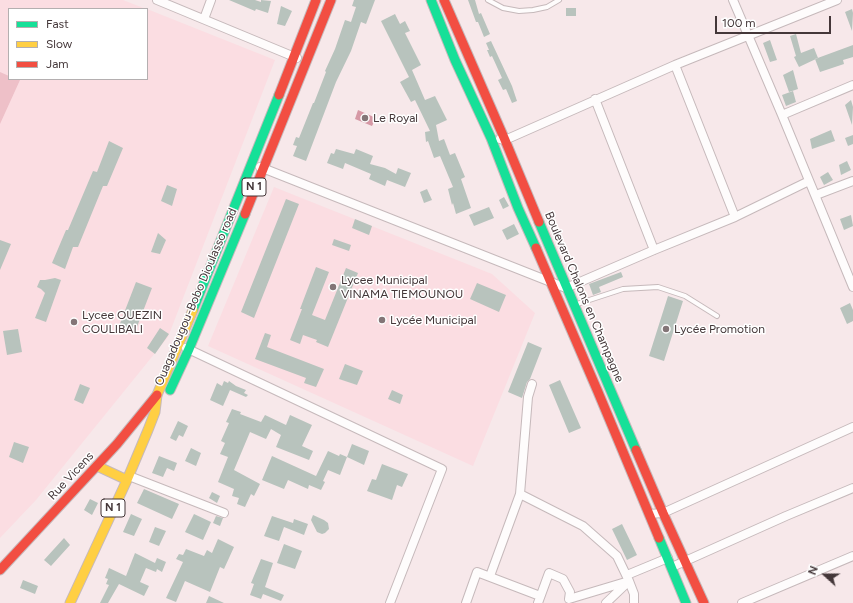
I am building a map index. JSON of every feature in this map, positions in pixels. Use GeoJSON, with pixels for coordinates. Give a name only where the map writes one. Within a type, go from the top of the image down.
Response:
{"type":"FeatureCollection","features":[{"type":"Feature","properties":{"kind":"main road","name":"Ouagadougou-Bobo Dioulasso road"},"geometry":{"type":"LineString","coordinates":[[155,412],[157,395],[210,270],[316,0]]}},
{"type":"Feature","properties":{"kind":"main road","name":"Ouagadougou-Bobo Dioulasso road"},"geometry":{"type":"LineString","coordinates":[[155,412],[166,398],[188,349],[331,0]]}},
{"type":"Feature","properties":{"kind":"main road","name":"Boulevard Chalons en Champagne"},"geometry":{"type":"LineString","coordinates":[[431,0],[491,138],[548,280],[598,392],[686,603]]}},
{"type":"Feature","properties":{"kind":"main road","name":"Boulevard Chalons en Champagne"},"geometry":{"type":"LineString","coordinates":[[444,0],[505,140],[566,288],[704,603]]}},
{"type":"Feature","properties":{"kind":"main road","name":"Rue Vicens"},"geometry":{"type":"LineString","coordinates":[[0,570],[97,466],[157,395]]}},
{"type":"Feature","properties":{"kind":"main road","name":"N 1"},"geometry":{"type":"LineString","coordinates":[[70,603],[128,478],[155,412]]}},
{"type":"Feature","properties":{"kind":"main road"},"geometry":{"type":"LineString","coordinates":[[97,466],[128,478]]}},
{"type":"Feature","properties":{"kind":"street"},"geometry":{"type":"LineString","coordinates":[[157,0],[305,61]]}},
{"type":"Feature","properties":{"kind":"street"},"geometry":{"type":"LineString","coordinates":[[204,19],[211,0]]}},
{"type":"Feature","properties":{"kind":"street"},"geometry":{"type":"LineString","coordinates":[[733,0],[851,277],[853,287]]}},
{"type":"Feature","properties":{"kind":"street"},"geometry":{"type":"LineString","coordinates":[[491,138],[505,140],[675,65],[837,0]]}},
{"type":"Feature","properties":{"kind":"street"},"geometry":{"type":"LineString","coordinates":[[675,65],[735,216]]}},
{"type":"Feature","properties":{"kind":"street"},"geometry":{"type":"LineString","coordinates":[[782,115],[853,85]]}},
{"type":"Feature","properties":{"kind":"street"},"geometry":{"type":"LineString","coordinates":[[595,99],[654,250]]}},
{"type":"Feature","properties":{"kind":"street"},"geometry":{"type":"LineString","coordinates":[[252,164],[566,288],[735,216],[809,180]]}},
{"type":"Feature","properties":{"kind":"street"},"geometry":{"type":"LineString","coordinates":[[816,195],[853,181]]}},
{"type":"Feature","properties":{"kind":"street"},"geometry":{"type":"LineString","coordinates":[[178,344],[442,469],[390,603]]}},
{"type":"Feature","properties":{"kind":"street"},"geometry":{"type":"LineString","coordinates":[[490,576],[520,494],[528,397],[532,384]]}},
{"type":"Feature","properties":{"kind":"street"},"geometry":{"type":"LineString","coordinates":[[649,514],[663,512],[853,427]]}},
{"type":"Feature","properties":{"kind":"street"},"geometry":{"type":"LineString","coordinates":[[128,478],[224,513]]}},
{"type":"Feature","properties":{"kind":"street"},"geometry":{"type":"LineString","coordinates":[[672,567],[853,488]]}},
{"type":"Feature","properties":{"kind":"street"},"geometry":{"type":"LineString","coordinates":[[520,494],[583,526],[617,556],[634,594],[634,603]]}},
{"type":"Feature","properties":{"kind":"street"},"geometry":{"type":"LineString","coordinates":[[742,603],[853,556]]}},
{"type":"Feature","properties":{"kind":"street"},"geometry":{"type":"LineString","coordinates":[[466,603],[478,572],[539,599],[549,573],[563,579],[570,592],[569,599],[628,578],[668,558]]}},
{"type":"Feature","properties":{"kind":"street"},"geometry":{"type":"LineString","coordinates":[[606,603],[628,578]]}},
{"type":"Feature","properties":{"kind":"lane"},"geometry":{"type":"LineString","coordinates":[[488,0],[503,8],[519,11],[547,7],[559,0]]}},
{"type":"Feature","properties":{"kind":"lane"},"geometry":{"type":"LineString","coordinates":[[574,305],[623,289],[658,287],[685,296],[717,316]]}},
{"type":"Feature","properties":{"kind":"shaded area"},"geometry":{"type":"Polygon","coordinates":[[[0,0],[123,0],[143,8],[8,8],[8,80],[148,80],[148,9],[275,60],[168,337],[36,500],[0,538],[0,0]]]}},
{"type":"Feature","properties":{"kind":"shaded area"},"geometry":{"type":"Polygon","coordinates":[[[0,72],[8,76],[8,80],[20,80],[0,124],[0,72]]]}},
{"type":"Feature","properties":{"kind":"shaded area","name":"Le Royal"},"geometry":{"type":"Polygon","coordinates":[[[358,110],[376,118],[372,126],[355,119],[358,110]]]}},
{"type":"Feature","properties":{"kind":"shaded area"},"geometry":{"type":"Polygon","coordinates":[[[274,187],[492,274],[535,313],[473,466],[208,346],[274,187]]]}},
{"type":"Feature","properties":{"kind":"building"},"geometry":{"type":"Polygon","coordinates":[[[229,0],[255,0],[261,2],[261,0],[271,1],[268,13],[256,9],[255,11],[229,0]]]}},
{"type":"Feature","properties":{"kind":"building"},"geometry":{"type":"Polygon","coordinates":[[[354,0],[375,0],[366,24],[361,22],[351,51],[336,82],[306,161],[293,156],[297,146],[293,145],[296,137],[299,138],[314,103],[345,20],[351,22],[356,7],[352,6],[354,0]]]}},
{"type":"Feature","properties":{"kind":"building"},"geometry":{"type":"Polygon","coordinates":[[[468,0],[475,0],[479,14],[481,13],[490,34],[484,37],[478,22],[476,22],[468,0]]]}},
{"type":"Feature","properties":{"kind":"building"},"geometry":{"type":"Polygon","coordinates":[[[281,6],[292,11],[285,26],[277,24],[281,6]]]}},
{"type":"Feature","properties":{"kind":"building"},"geometry":{"type":"Polygon","coordinates":[[[566,8],[576,8],[576,16],[566,16],[566,8]]]}},
{"type":"Feature","properties":{"kind":"building"},"geometry":{"type":"Polygon","coordinates":[[[852,9],[853,13],[852,31],[845,12],[852,9]]]}},
{"type":"Feature","properties":{"kind":"building"},"geometry":{"type":"Polygon","coordinates":[[[395,14],[400,24],[405,21],[410,31],[405,33],[421,65],[412,70],[425,100],[435,96],[447,120],[436,125],[439,141],[444,139],[450,155],[455,153],[465,177],[461,179],[471,208],[456,214],[448,189],[453,187],[440,156],[434,158],[428,141],[426,142],[425,132],[430,131],[415,100],[411,102],[400,82],[409,77],[381,21],[395,14]]]}},
{"type":"Feature","properties":{"kind":"building"},"geometry":{"type":"Polygon","coordinates":[[[796,34],[801,53],[814,48],[818,58],[799,67],[794,57],[796,56],[790,36],[796,34]]]}},
{"type":"Feature","properties":{"kind":"building"},"geometry":{"type":"Polygon","coordinates":[[[770,40],[777,60],[770,62],[763,43],[770,40]]]}},
{"type":"Feature","properties":{"kind":"building"},"geometry":{"type":"Polygon","coordinates":[[[491,41],[512,86],[517,101],[512,103],[506,89],[503,90],[498,80],[502,78],[492,56],[490,57],[487,50],[489,50],[486,43],[491,41]]]}},
{"type":"Feature","properties":{"kind":"building"},"geometry":{"type":"Polygon","coordinates":[[[853,45],[853,57],[843,60],[844,64],[820,72],[815,59],[853,45]]]}},
{"type":"Feature","properties":{"kind":"building"},"geometry":{"type":"Polygon","coordinates":[[[793,70],[798,89],[789,92],[783,75],[793,70]]]}},
{"type":"Feature","properties":{"kind":"building"},"geometry":{"type":"Polygon","coordinates":[[[793,91],[796,102],[786,106],[782,95],[793,91]]]}},
{"type":"Feature","properties":{"kind":"building"},"geometry":{"type":"Polygon","coordinates":[[[851,100],[853,107],[852,125],[845,105],[851,100]]]}},
{"type":"Feature","properties":{"kind":"building"},"geometry":{"type":"Polygon","coordinates":[[[831,130],[835,141],[812,149],[810,139],[831,130]]]}},
{"type":"Feature","properties":{"kind":"building"},"geometry":{"type":"Polygon","coordinates":[[[853,135],[853,144],[848,146],[845,138],[853,135]]]}},
{"type":"Feature","properties":{"kind":"building"},"geometry":{"type":"Polygon","coordinates":[[[109,141],[123,148],[107,186],[103,186],[78,247],[73,247],[65,269],[52,263],[93,171],[97,172],[109,141]]]}},
{"type":"Feature","properties":{"kind":"building"},"geometry":{"type":"Polygon","coordinates":[[[336,149],[354,154],[356,149],[373,156],[370,164],[385,168],[396,174],[398,168],[411,173],[405,187],[387,180],[385,186],[369,179],[371,174],[345,163],[343,169],[327,163],[331,153],[334,154],[336,149]]]}},
{"type":"Feature","properties":{"kind":"building"},"geometry":{"type":"Polygon","coordinates":[[[847,161],[851,170],[841,175],[839,165],[847,161]]]}},
{"type":"Feature","properties":{"kind":"building"},"geometry":{"type":"Polygon","coordinates":[[[828,172],[833,180],[824,185],[820,177],[828,172]]]}},
{"type":"Feature","properties":{"kind":"building"},"geometry":{"type":"Polygon","coordinates":[[[167,185],[177,189],[172,206],[161,201],[167,185]]]}},
{"type":"Feature","properties":{"kind":"building"},"geometry":{"type":"Polygon","coordinates":[[[427,189],[432,200],[424,203],[420,192],[427,189]]]}},
{"type":"Feature","properties":{"kind":"building"},"geometry":{"type":"Polygon","coordinates":[[[504,197],[509,206],[503,209],[499,200],[504,197]]]}},
{"type":"Feature","properties":{"kind":"building"},"geometry":{"type":"Polygon","coordinates":[[[286,199],[299,204],[254,318],[241,312],[286,199]]]}},
{"type":"Feature","properties":{"kind":"building"},"geometry":{"type":"Polygon","coordinates":[[[489,207],[494,218],[474,226],[469,215],[489,207]]]}},
{"type":"Feature","properties":{"kind":"building"},"geometry":{"type":"Polygon","coordinates":[[[851,215],[853,226],[844,230],[840,219],[851,215]]]}},
{"type":"Feature","properties":{"kind":"building"},"geometry":{"type":"Polygon","coordinates":[[[355,219],[372,226],[369,235],[352,228],[355,219]]]}},
{"type":"Feature","properties":{"kind":"building"},"geometry":{"type":"Polygon","coordinates":[[[514,224],[519,234],[507,240],[502,230],[514,224]]]}},
{"type":"Feature","properties":{"kind":"building"},"geometry":{"type":"Polygon","coordinates":[[[158,233],[166,240],[160,254],[151,252],[158,233]]]}},
{"type":"Feature","properties":{"kind":"building"},"geometry":{"type":"Polygon","coordinates":[[[334,239],[351,245],[349,251],[332,245],[334,239]]]}},
{"type":"Feature","properties":{"kind":"building"},"geometry":{"type":"Polygon","coordinates":[[[0,240],[11,244],[0,270],[0,240]]]}},
{"type":"Feature","properties":{"kind":"building"},"geometry":{"type":"Polygon","coordinates":[[[316,267],[329,272],[312,315],[325,320],[346,268],[358,273],[328,347],[316,342],[317,340],[303,335],[300,344],[290,340],[316,267]]]}},
{"type":"Feature","properties":{"kind":"building"},"geometry":{"type":"Polygon","coordinates":[[[621,272],[623,277],[599,287],[601,292],[593,295],[589,284],[621,272]]]}},
{"type":"Feature","properties":{"kind":"building"},"geometry":{"type":"Polygon","coordinates":[[[55,278],[61,280],[46,322],[35,318],[45,293],[37,287],[40,280],[55,278]]]}},
{"type":"Feature","properties":{"kind":"building"},"geometry":{"type":"Polygon","coordinates":[[[136,282],[152,288],[135,332],[119,326],[136,282]]]}},
{"type":"Feature","properties":{"kind":"building"},"geometry":{"type":"Polygon","coordinates":[[[477,283],[506,295],[499,312],[470,299],[477,283]]]}},
{"type":"Feature","properties":{"kind":"building","name":"Lycée Promotion"},"geometry":{"type":"Polygon","coordinates":[[[668,296],[683,301],[664,361],[649,356],[668,296]]]}},
{"type":"Feature","properties":{"kind":"building"},"geometry":{"type":"Polygon","coordinates":[[[850,303],[853,310],[853,321],[847,324],[840,308],[850,303]]]}},
{"type":"Feature","properties":{"kind":"building"},"geometry":{"type":"Polygon","coordinates":[[[160,328],[169,334],[155,354],[147,348],[160,328]]]}},
{"type":"Feature","properties":{"kind":"building"},"geometry":{"type":"Polygon","coordinates":[[[18,329],[22,352],[7,355],[3,331],[18,329]]]}},
{"type":"Feature","properties":{"kind":"building"},"geometry":{"type":"Polygon","coordinates":[[[265,333],[271,335],[267,347],[324,369],[316,387],[304,383],[306,378],[255,359],[265,333]]]}},
{"type":"Feature","properties":{"kind":"building"},"geometry":{"type":"Polygon","coordinates":[[[528,342],[542,348],[530,379],[527,382],[522,398],[508,392],[528,342]]]}},
{"type":"Feature","properties":{"kind":"building"},"geometry":{"type":"Polygon","coordinates":[[[345,364],[363,371],[357,385],[339,379],[345,364]]]}},
{"type":"Feature","properties":{"kind":"building"},"geometry":{"type":"Polygon","coordinates":[[[560,380],[581,428],[569,433],[549,385],[560,380]]]}},
{"type":"Feature","properties":{"kind":"building"},"geometry":{"type":"Polygon","coordinates":[[[224,381],[228,383],[229,381],[246,390],[244,393],[248,395],[246,397],[230,390],[223,406],[210,400],[217,383],[222,386],[224,381]]]}},
{"type":"Feature","properties":{"kind":"building"},"geometry":{"type":"Polygon","coordinates":[[[80,384],[90,388],[83,404],[74,400],[80,384]]]}},
{"type":"Feature","properties":{"kind":"building"},"geometry":{"type":"Polygon","coordinates":[[[392,390],[403,395],[400,404],[388,399],[392,390]]]}},
{"type":"Feature","properties":{"kind":"building"},"geometry":{"type":"Polygon","coordinates":[[[232,409],[241,412],[240,414],[261,422],[265,415],[286,425],[290,415],[312,425],[302,446],[313,451],[309,460],[276,447],[281,435],[271,429],[266,439],[250,432],[234,470],[260,484],[254,496],[251,494],[245,507],[237,504],[239,498],[232,496],[234,489],[218,482],[228,457],[220,454],[225,443],[221,441],[229,423],[226,422],[232,409]]]}},
{"type":"Feature","properties":{"kind":"building"},"geometry":{"type":"Polygon","coordinates":[[[178,421],[188,426],[183,437],[179,435],[176,441],[170,438],[178,421]]]}},
{"type":"Feature","properties":{"kind":"building"},"geometry":{"type":"Polygon","coordinates":[[[14,442],[29,447],[23,463],[9,457],[14,442]]]}},
{"type":"Feature","properties":{"kind":"building"},"geometry":{"type":"Polygon","coordinates":[[[352,444],[369,451],[364,465],[347,457],[352,444]]]}},
{"type":"Feature","properties":{"kind":"building"},"geometry":{"type":"Polygon","coordinates":[[[191,448],[201,453],[196,466],[185,461],[191,448]]]}},
{"type":"Feature","properties":{"kind":"building"},"geometry":{"type":"Polygon","coordinates":[[[328,451],[339,456],[340,454],[347,457],[340,475],[328,470],[321,490],[309,485],[308,489],[288,480],[284,489],[262,480],[272,456],[316,476],[328,451]]]}},
{"type":"Feature","properties":{"kind":"building"},"geometry":{"type":"Polygon","coordinates":[[[159,456],[177,463],[174,471],[167,468],[163,477],[152,473],[159,456]]]}},
{"type":"Feature","properties":{"kind":"building"},"geometry":{"type":"Polygon","coordinates":[[[382,464],[408,474],[402,487],[397,485],[392,500],[367,491],[372,479],[376,480],[382,464]]]}},
{"type":"Feature","properties":{"kind":"building"},"geometry":{"type":"Polygon","coordinates":[[[144,489],[179,504],[172,519],[137,503],[144,489]]]}},
{"type":"Feature","properties":{"kind":"building"},"geometry":{"type":"Polygon","coordinates":[[[212,492],[220,496],[217,503],[209,498],[212,492]]]}},
{"type":"Feature","properties":{"kind":"building"},"geometry":{"type":"Polygon","coordinates":[[[90,499],[98,503],[92,515],[84,510],[90,499]]]}},
{"type":"Feature","properties":{"kind":"building"},"geometry":{"type":"Polygon","coordinates":[[[131,514],[142,519],[134,536],[123,532],[131,514]]]}},
{"type":"Feature","properties":{"kind":"building"},"geometry":{"type":"Polygon","coordinates":[[[194,514],[211,522],[203,540],[185,532],[194,514]]]}},
{"type":"Feature","properties":{"kind":"building"},"geometry":{"type":"Polygon","coordinates":[[[313,515],[328,523],[329,529],[325,533],[322,534],[317,532],[311,520],[313,515]]]}},
{"type":"Feature","properties":{"kind":"building"},"geometry":{"type":"Polygon","coordinates":[[[216,516],[223,518],[220,526],[213,523],[216,516]]]}},
{"type":"Feature","properties":{"kind":"building"},"geometry":{"type":"Polygon","coordinates":[[[272,516],[293,523],[294,519],[308,524],[304,535],[284,527],[279,541],[264,536],[272,516]]]}},
{"type":"Feature","properties":{"kind":"building"},"geometry":{"type":"Polygon","coordinates":[[[622,524],[637,555],[627,560],[612,529],[622,524]]]}},
{"type":"Feature","properties":{"kind":"building"},"geometry":{"type":"Polygon","coordinates":[[[155,527],[166,531],[159,546],[149,542],[155,527]]]}},
{"type":"Feature","properties":{"kind":"building"},"geometry":{"type":"Polygon","coordinates":[[[64,538],[70,545],[51,566],[44,560],[64,538]]]}},
{"type":"Feature","properties":{"kind":"building"},"geometry":{"type":"Polygon","coordinates":[[[218,539],[234,547],[224,569],[220,567],[210,592],[185,581],[176,602],[166,598],[183,562],[176,559],[179,554],[183,555],[186,549],[204,556],[207,550],[212,553],[218,539]]]}},
{"type":"Feature","properties":{"kind":"building"},"geometry":{"type":"Polygon","coordinates":[[[284,544],[302,551],[295,569],[277,563],[284,544]]]}},
{"type":"Feature","properties":{"kind":"building"},"geometry":{"type":"Polygon","coordinates":[[[135,553],[155,563],[157,558],[166,562],[162,572],[157,569],[156,572],[146,568],[140,582],[149,586],[144,596],[119,584],[108,603],[100,603],[109,585],[106,584],[108,579],[105,578],[109,568],[126,576],[135,553]]]}},
{"type":"Feature","properties":{"kind":"building"},"geometry":{"type":"Polygon","coordinates":[[[261,559],[273,563],[265,587],[284,595],[281,601],[263,594],[261,599],[250,595],[254,584],[251,583],[261,559]]]}},
{"type":"Feature","properties":{"kind":"building"},"geometry":{"type":"Polygon","coordinates":[[[23,580],[38,586],[35,594],[20,588],[23,580]]]}},
{"type":"Feature","properties":{"kind":"building"},"geometry":{"type":"Polygon","coordinates":[[[209,596],[224,603],[206,603],[209,596]]]}},
{"type":"Feature","properties":{"kind":"traffic: fast"},"geometry":{"type":"LineString","coordinates":[[431,0],[455,60],[491,138],[518,208],[536,248]]}},
{"type":"Feature","properties":{"kind":"traffic: fast"},"geometry":{"type":"LineString","coordinates":[[193,310],[279,95]]}},
{"type":"Feature","properties":{"kind":"traffic: fast"},"geometry":{"type":"LineString","coordinates":[[170,390],[189,349],[245,214]]}},
{"type":"Feature","properties":{"kind":"traffic: fast"},"geometry":{"type":"LineString","coordinates":[[539,222],[636,450]]}},
{"type":"Feature","properties":{"kind":"traffic: fast"},"geometry":{"type":"LineString","coordinates":[[659,538],[686,603]]}},
{"type":"Feature","properties":{"kind":"traffic: slow"},"geometry":{"type":"LineString","coordinates":[[70,603],[127,480],[148,430],[155,412],[157,395],[193,310]]}},
{"type":"Feature","properties":{"kind":"traffic: slow"},"geometry":{"type":"LineString","coordinates":[[97,466],[127,480]]}},
{"type":"Feature","properties":{"kind":"traffic: jam"},"geometry":{"type":"LineString","coordinates":[[279,95],[316,0]]}},
{"type":"Feature","properties":{"kind":"traffic: jam"},"geometry":{"type":"LineString","coordinates":[[245,214],[331,0]]}},
{"type":"Feature","properties":{"kind":"traffic: jam"},"geometry":{"type":"LineString","coordinates":[[444,0],[539,222]]}},
{"type":"Feature","properties":{"kind":"traffic: jam"},"geometry":{"type":"LineString","coordinates":[[536,248],[659,538]]}},
{"type":"Feature","properties":{"kind":"traffic: jam"},"geometry":{"type":"LineString","coordinates":[[0,570],[117,444],[157,395]]}},
{"type":"Feature","properties":{"kind":"traffic: jam"},"geometry":{"type":"LineString","coordinates":[[636,450],[704,603]]}},
{"type":"Feature","properties":{"kind":"place","name":"Le Royal"},"geometry":{"type":"Point","coordinates":[365,118]}},
{"type":"Feature","properties":{"kind":"place","name":"Lycee Municipal VINAMA TIEMOUNOU"},"geometry":{"type":"Point","coordinates":[333,287]}},
{"type":"Feature","properties":{"kind":"place","name":"Lycée Municipal"},"geometry":{"type":"Point","coordinates":[382,320]}},
{"type":"Feature","properties":{"kind":"place","name":"Lycee OUEZIN COULIBALI"},"geometry":{"type":"Point","coordinates":[74,322]}},
{"type":"Feature","properties":{"kind":"place","name":"Lycée Promotion"},"geometry":{"type":"Point","coordinates":[666,329]}}]}
